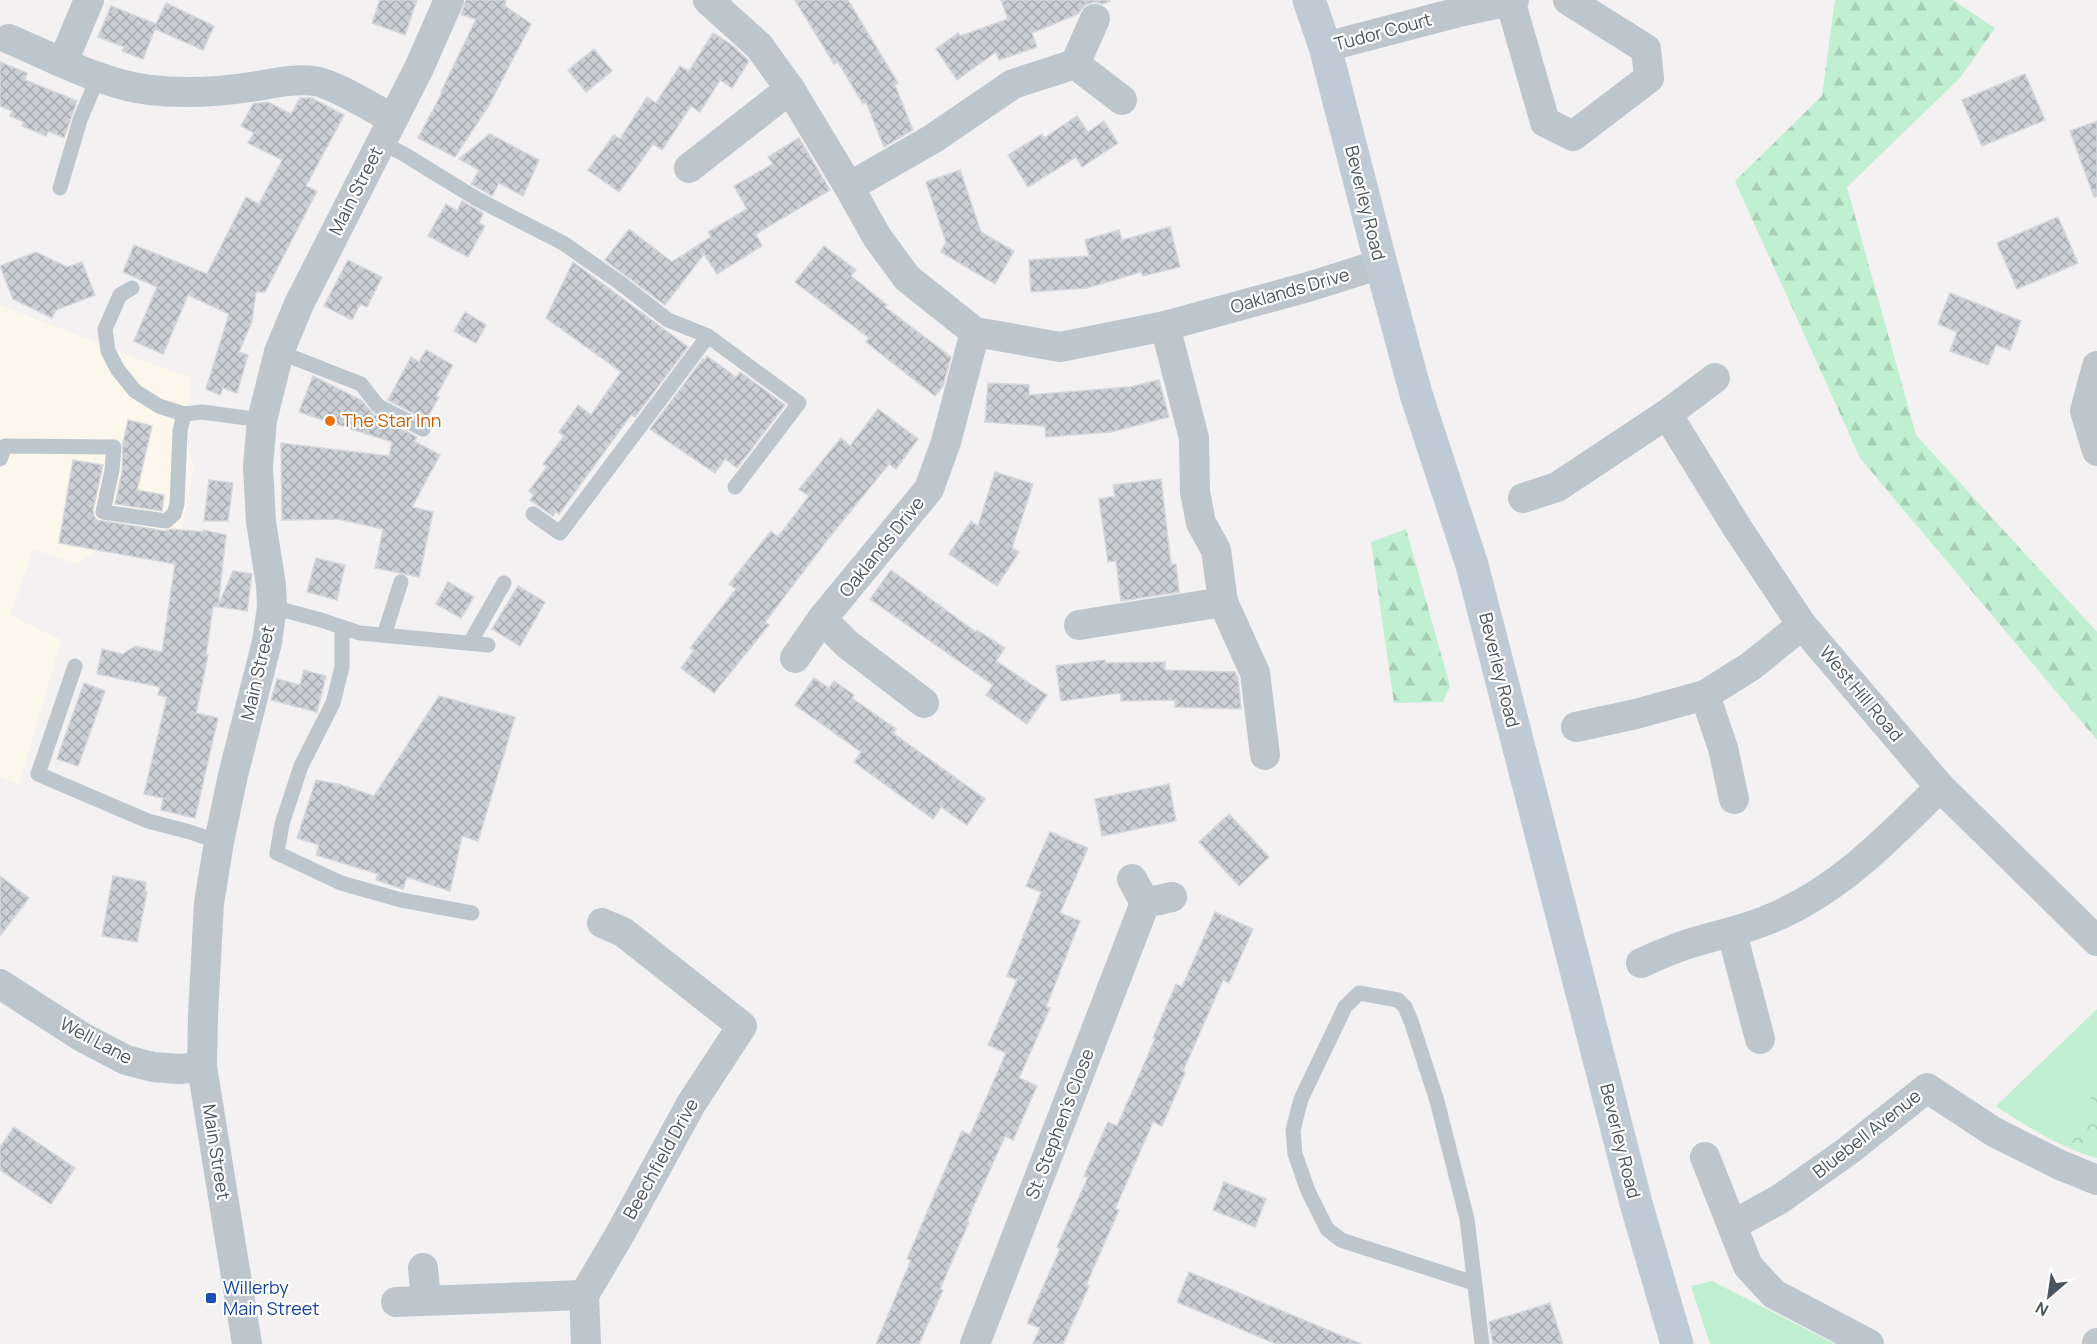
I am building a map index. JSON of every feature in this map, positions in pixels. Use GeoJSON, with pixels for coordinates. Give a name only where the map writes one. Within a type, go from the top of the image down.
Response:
{"type":"FeatureCollection","features":[{"type":"Feature","properties":{"kind":"main road","name":"Beverley Road"},"geometry":{"type":"LineString","coordinates":[[1309,0],[1325,47],[1416,394],[1472,565],[1637,1207],[1677,1344]]}},
{"type":"Feature","properties":{"kind":"street"},"geometry":{"type":"LineString","coordinates":[[63,62],[89,0]]}},
{"type":"Feature","properties":{"kind":"street","name":"Main Street"},"geometry":{"type":"LineString","coordinates":[[247,1344],[202,1067],[205,961],[210,903],[219,842],[267,642],[272,607],[260,511],[258,466],[262,420],[279,352],[303,295],[437,33],[449,0]]}},
{"type":"Feature","properties":{"kind":"street","name":"Tudor Court"},"geometry":{"type":"LineString","coordinates":[[1325,47],[1511,0],[1545,122],[1573,136],[1649,78],[1646,49],[1568,0]]}},
{"type":"Feature","properties":{"kind":"street","name":"Oaklands Drive"},"geometry":{"type":"LineString","coordinates":[[722,4],[759,46],[790,89],[877,237],[907,278],[975,332],[1060,347],[1165,326],[1308,287],[1381,264]]}},
{"type":"Feature","properties":{"kind":"street"},"geometry":{"type":"LineString","coordinates":[[849,187],[934,138],[1013,84],[1075,64],[1095,19]]}},
{"type":"Feature","properties":{"kind":"street"},"geometry":{"type":"LineString","coordinates":[[9,39],[98,77],[118,84],[150,90],[219,91],[295,81],[315,81],[327,85],[387,131]]}},
{"type":"Feature","properties":{"kind":"street"},"geometry":{"type":"LineString","coordinates":[[1075,64],[1122,100]]}},
{"type":"Feature","properties":{"kind":"street"},"geometry":{"type":"LineString","coordinates":[[689,168],[790,89]]}},
{"type":"Feature","properties":{"kind":"street"},"geometry":{"type":"LineString","coordinates":[[1165,326],[1194,438],[1195,492],[1201,523],[1216,550],[1223,602],[1255,673],[1265,754]]}},
{"type":"Feature","properties":{"kind":"street","name":"Oaklands Drive"},"geometry":{"type":"LineString","coordinates":[[795,658],[822,619],[929,489],[946,442],[975,332]]}},
{"type":"Feature","properties":{"kind":"street"},"geometry":{"type":"LineString","coordinates":[[2097,366],[2085,411],[2097,451]]}},
{"type":"Feature","properties":{"kind":"street"},"geometry":{"type":"LineString","coordinates":[[1523,498],[1557,488],[1667,414],[1715,378]]}},
{"type":"Feature","properties":{"kind":"street","name":"West Hill Road"},"geometry":{"type":"LineString","coordinates":[[1667,414],[1738,529],[1802,625],[1940,787],[2097,941]]}},
{"type":"Feature","properties":{"kind":"street"},"geometry":{"type":"LineString","coordinates":[[1079,625],[1223,602]]}},
{"type":"Feature","properties":{"kind":"street"},"geometry":{"type":"LineString","coordinates":[[822,619],[847,644],[924,703]]}},
{"type":"Feature","properties":{"kind":"street"},"geometry":{"type":"LineString","coordinates":[[1576,727],[1705,695],[1751,666],[1802,625]]}},
{"type":"Feature","properties":{"kind":"street"},"geometry":{"type":"LineString","coordinates":[[1705,695],[1723,748],[1734,799]]}},
{"type":"Feature","properties":{"kind":"street"},"geometry":{"type":"LineString","coordinates":[[1641,963],[1676,948],[1732,933],[1776,916],[1801,903],[1843,876],[1887,840],[1940,787]]}},
{"type":"Feature","properties":{"kind":"street","name":"St. Stephen's Close"},"geometry":{"type":"LineString","coordinates":[[975,1344],[1150,893]]}},
{"type":"Feature","properties":{"kind":"street","name":"Beechfield Drive"},"geometry":{"type":"LineString","coordinates":[[584,1295],[620,1234],[690,1104],[749,1025],[618,922]]}},
{"type":"Feature","properties":{"kind":"street"},"geometry":{"type":"LineString","coordinates":[[1732,933],[1749,990],[1760,1039]]}},
{"type":"Feature","properties":{"kind":"street","name":"Well Lane"},"geometry":{"type":"LineString","coordinates":[[0,984],[82,1037],[126,1060],[153,1067],[179,1069],[202,1067]]}},
{"type":"Feature","properties":{"kind":"street","name":"Bluebell Avenue"},"geometry":{"type":"LineString","coordinates":[[1733,1225],[1780,1199],[1849,1150],[1927,1088],[1994,1132],[2060,1165],[2097,1180]]}},
{"type":"Feature","properties":{"kind":"street"},"geometry":{"type":"LineString","coordinates":[[1705,1157],[1748,1266],[1774,1294],[1869,1344]]}},
{"type":"Feature","properties":{"kind":"street"},"geometry":{"type":"LineString","coordinates":[[423,1268],[426,1300]]}},
{"type":"Feature","properties":{"kind":"street"},"geometry":{"type":"LineString","coordinates":[[396,1302],[584,1295],[586,1344]]}},
{"type":"Feature","properties":{"kind":"lane"},"geometry":{"type":"LineString","coordinates":[[60,188],[80,120],[98,77]]}},
{"type":"Feature","properties":{"kind":"lane"},"geometry":{"type":"LineString","coordinates":[[387,131],[477,199],[563,243],[620,282],[668,320],[708,336],[799,403],[735,487]]}},
{"type":"Feature","properties":{"kind":"lane"},"geometry":{"type":"LineString","coordinates":[[132,288],[120,295],[105,329],[108,351],[118,370],[135,391],[159,406],[184,414],[202,412],[262,420]]}},
{"type":"Feature","properties":{"kind":"lane"},"geometry":{"type":"LineString","coordinates":[[533,513],[560,533],[708,336]]}},
{"type":"Feature","properties":{"kind":"lane"},"geometry":{"type":"LineString","coordinates":[[279,352],[361,384],[378,406],[423,429]]}},
{"type":"Feature","properties":{"kind":"lane"},"geometry":{"type":"LineString","coordinates":[[0,459],[5,446],[114,447],[112,471],[103,512],[166,521],[174,514],[177,504],[180,431],[184,414]]}},
{"type":"Feature","properties":{"kind":"lane"},"geometry":{"type":"LineString","coordinates":[[384,635],[401,582]]}},
{"type":"Feature","properties":{"kind":"lane"},"geometry":{"type":"LineString","coordinates":[[470,643],[504,583]]}},
{"type":"Feature","properties":{"kind":"lane"},"geometry":{"type":"LineString","coordinates":[[272,607],[360,633],[488,645]]}},
{"type":"Feature","properties":{"kind":"lane"},"geometry":{"type":"LineString","coordinates":[[342,628],[342,667],[333,703],[301,765],[282,824],[276,853],[342,883],[401,900],[472,913]]}},
{"type":"Feature","properties":{"kind":"lane"},"geometry":{"type":"LineString","coordinates":[[75,666],[38,774],[148,821],[219,842]]}},
{"type":"Feature","properties":{"kind":"lane"},"geometry":{"type":"LineString","coordinates":[[1474,1283],[1341,1239],[1327,1229],[1308,1191],[1295,1154],[1293,1130],[1301,1099],[1345,1007],[1359,993],[1398,1000],[1405,1007],[1411,1021],[1437,1101],[1463,1204],[1474,1283],[1482,1344]]}},
{"type":"Feature","properties":{"kind":"shaded area"},"geometry":{"type":"Polygon","coordinates":[[[0,305],[191,378],[185,431],[194,468],[175,565],[98,550],[77,564],[33,549],[10,615],[61,640],[19,785],[0,777],[0,305]]]}},
{"type":"Feature","properties":{"kind":"green space"},"geometry":{"type":"Polygon","coordinates":[[[1835,0],[1953,0],[1995,28],[1960,78],[1847,187],[1916,435],[2097,632],[2097,740],[1860,458],[1735,181],[1822,96],[1835,0]]]}},
{"type":"Feature","properties":{"kind":"green space"},"geometry":{"type":"Polygon","coordinates":[[[1406,529],[1450,686],[1443,702],[1394,703],[1371,542],[1406,529]]]}},
{"type":"Feature","properties":{"kind":"green space"},"geometry":{"type":"Polygon","coordinates":[[[2097,1009],[2097,1158],[2044,1136],[1996,1106],[2097,1009]]]}},
{"type":"Feature","properties":{"kind":"green space"},"geometry":{"type":"Polygon","coordinates":[[[2097,1084],[2097,1147],[2088,1144],[2084,1154],[2070,1148],[2097,1084]]]}},
{"type":"Feature","properties":{"kind":"green space"},"geometry":{"type":"Polygon","coordinates":[[[1712,1281],[1835,1344],[1710,1344],[1691,1286],[1712,1281]]]}},
{"type":"Feature","properties":{"kind":"building"},"geometry":{"type":"Polygon","coordinates":[[[380,0],[417,0],[405,35],[372,23],[380,0]]]}},
{"type":"Feature","properties":{"kind":"building"},"geometry":{"type":"Polygon","coordinates":[[[466,0],[506,0],[505,6],[531,24],[489,105],[455,157],[418,138],[442,93],[476,19],[461,15],[466,0]]]}},
{"type":"Feature","properties":{"kind":"building"},"geometry":{"type":"Polygon","coordinates":[[[795,0],[848,0],[898,83],[895,85],[913,130],[884,147],[866,102],[863,104],[838,62],[834,64],[795,0]]]}},
{"type":"Feature","properties":{"kind":"building"},"geometry":{"type":"Polygon","coordinates":[[[1001,0],[1110,1],[1103,4],[1094,2],[1085,5],[1078,14],[1032,33],[1037,47],[999,60],[996,52],[957,80],[936,49],[958,33],[960,36],[1008,19],[1001,0]]]}},
{"type":"Feature","properties":{"kind":"building"},"geometry":{"type":"Polygon","coordinates":[[[166,3],[214,26],[203,50],[155,29],[143,59],[122,51],[124,47],[98,37],[111,6],[156,24],[166,3]]]}},
{"type":"Feature","properties":{"kind":"building"},"geometry":{"type":"Polygon","coordinates":[[[713,33],[732,45],[749,61],[732,88],[720,80],[700,112],[691,106],[662,150],[653,144],[619,192],[588,170],[614,135],[620,139],[647,97],[656,103],[680,66],[689,71],[713,33]]]}},
{"type":"Feature","properties":{"kind":"building"},"geometry":{"type":"Polygon","coordinates":[[[594,49],[612,71],[586,92],[568,70],[594,49]]]}},
{"type":"Feature","properties":{"kind":"building"},"geometry":{"type":"Polygon","coordinates":[[[0,62],[27,73],[25,80],[77,101],[64,138],[48,131],[46,136],[22,126],[24,122],[10,116],[12,111],[0,106],[0,62]]]}},
{"type":"Feature","properties":{"kind":"building"},"geometry":{"type":"Polygon","coordinates":[[[2025,74],[2045,120],[1982,146],[1962,100],[2025,74]]]}},
{"type":"Feature","properties":{"kind":"building"},"geometry":{"type":"Polygon","coordinates":[[[300,98],[312,98],[344,115],[306,186],[317,191],[265,292],[256,292],[252,321],[239,352],[248,355],[237,393],[223,388],[220,395],[206,389],[229,314],[188,295],[163,354],[134,341],[157,287],[123,272],[134,245],[207,274],[246,197],[259,204],[282,160],[248,143],[254,133],[241,126],[253,104],[268,102],[291,114],[300,98]]]}},
{"type":"Feature","properties":{"kind":"building"},"geometry":{"type":"Polygon","coordinates":[[[1077,116],[1088,132],[1104,121],[1118,143],[1082,167],[1076,157],[1028,187],[1008,155],[1042,134],[1044,138],[1077,116]]]}},
{"type":"Feature","properties":{"kind":"building"},"geometry":{"type":"Polygon","coordinates":[[[2097,121],[2097,196],[2094,197],[2070,131],[2097,121]]]}},
{"type":"Feature","properties":{"kind":"building"},"geometry":{"type":"Polygon","coordinates":[[[490,134],[539,160],[523,196],[499,183],[492,196],[471,184],[479,170],[459,159],[490,134]]]}},
{"type":"Feature","properties":{"kind":"building"},"geometry":{"type":"Polygon","coordinates":[[[799,138],[830,190],[756,234],[762,246],[717,274],[704,254],[665,305],[605,260],[629,229],[672,262],[711,237],[708,232],[747,209],[734,186],[773,164],[768,157],[799,138]]]}},
{"type":"Feature","properties":{"kind":"building"},"geometry":{"type":"Polygon","coordinates":[[[960,170],[981,232],[1014,251],[995,284],[941,252],[946,242],[926,182],[960,170]]]}},
{"type":"Feature","properties":{"kind":"building"},"geometry":{"type":"Polygon","coordinates":[[[462,201],[483,213],[479,223],[485,226],[468,257],[428,236],[446,204],[457,211],[462,201]]]}},
{"type":"Feature","properties":{"kind":"building"},"geometry":{"type":"Polygon","coordinates":[[[2058,217],[2078,263],[2017,289],[1997,243],[2058,217]]]}},
{"type":"Feature","properties":{"kind":"building"},"geometry":{"type":"Polygon","coordinates":[[[1170,227],[1180,267],[1143,276],[1141,272],[1087,288],[1031,292],[1029,260],[1089,256],[1085,240],[1119,230],[1122,240],[1170,227]]]}},
{"type":"Feature","properties":{"kind":"building"},"geometry":{"type":"Polygon","coordinates":[[[824,246],[856,270],[851,276],[887,305],[885,307],[951,357],[943,386],[935,396],[866,342],[869,338],[795,282],[824,246]]]}},
{"type":"Feature","properties":{"kind":"building"},"geometry":{"type":"Polygon","coordinates":[[[36,252],[67,267],[82,262],[95,295],[56,310],[52,318],[13,299],[0,266],[36,252]]]}},
{"type":"Feature","properties":{"kind":"building"},"geometry":{"type":"Polygon","coordinates":[[[348,260],[382,277],[367,307],[360,304],[352,320],[324,306],[348,260]]]}},
{"type":"Feature","properties":{"kind":"building"},"geometry":{"type":"Polygon","coordinates":[[[573,262],[688,347],[635,417],[631,415],[559,514],[556,511],[553,516],[530,500],[534,495],[529,491],[547,467],[543,464],[564,436],[559,432],[578,405],[591,415],[621,372],[546,318],[573,262]]]}},
{"type":"Feature","properties":{"kind":"building"},"geometry":{"type":"Polygon","coordinates":[[[1950,293],[2021,321],[2010,350],[1996,345],[1988,365],[1950,351],[1957,332],[1938,324],[1950,293]]]}},
{"type":"Feature","properties":{"kind":"building"},"geometry":{"type":"Polygon","coordinates":[[[465,312],[486,325],[476,343],[454,331],[465,312]]]}},
{"type":"Feature","properties":{"kind":"building"},"geometry":{"type":"Polygon","coordinates":[[[426,350],[453,365],[426,420],[388,400],[411,357],[419,362],[426,350]]]}},
{"type":"Feature","properties":{"kind":"building"},"geometry":{"type":"Polygon","coordinates":[[[707,356],[736,377],[740,372],[785,405],[737,468],[725,459],[715,473],[650,429],[707,356]]]}},
{"type":"Feature","properties":{"kind":"building"},"geometry":{"type":"Polygon","coordinates":[[[313,376],[361,400],[373,414],[417,437],[414,441],[440,455],[412,507],[433,512],[419,577],[375,568],[383,529],[338,519],[282,520],[281,443],[389,456],[392,442],[299,412],[313,376]]]}},
{"type":"Feature","properties":{"kind":"building"},"geometry":{"type":"Polygon","coordinates":[[[1159,380],[1169,417],[1111,432],[1046,437],[1045,426],[985,422],[988,383],[1029,385],[1029,395],[1130,387],[1159,380]]]}},
{"type":"Feature","properties":{"kind":"building"},"geometry":{"type":"Polygon","coordinates":[[[878,409],[918,439],[896,469],[889,464],[828,539],[765,622],[769,625],[714,693],[681,668],[694,650],[690,648],[736,589],[729,584],[771,531],[778,537],[809,496],[799,489],[841,438],[850,446],[878,409]]]}},
{"type":"Feature","properties":{"kind":"building"},"geometry":{"type":"Polygon","coordinates":[[[128,420],[152,426],[137,490],[164,495],[162,511],[115,504],[122,472],[123,443],[128,420]]]}},
{"type":"Feature","properties":{"kind":"building"},"geometry":{"type":"Polygon","coordinates":[[[73,460],[103,465],[93,510],[97,520],[165,531],[171,529],[203,532],[203,530],[226,535],[218,606],[233,571],[252,574],[247,611],[213,606],[206,655],[208,655],[196,713],[218,718],[195,818],[161,810],[163,798],[144,794],[167,697],[158,695],[160,687],[97,674],[102,649],[123,654],[135,646],[162,652],[175,564],[59,543],[73,460]]]}},
{"type":"Feature","properties":{"kind":"building"},"geometry":{"type":"Polygon","coordinates":[[[995,472],[1033,484],[1012,548],[1019,552],[997,586],[949,554],[971,521],[978,526],[995,472]]]}},
{"type":"Feature","properties":{"kind":"building"},"geometry":{"type":"Polygon","coordinates":[[[1161,479],[1171,564],[1176,564],[1179,592],[1121,601],[1116,561],[1108,562],[1099,499],[1115,496],[1113,485],[1161,479]]]}},
{"type":"Feature","properties":{"kind":"building"},"geometry":{"type":"Polygon","coordinates":[[[209,480],[233,483],[228,521],[204,521],[209,480]]]}},
{"type":"Feature","properties":{"kind":"building"},"geometry":{"type":"Polygon","coordinates":[[[316,558],[345,565],[337,600],[307,592],[316,558]]]}},
{"type":"Feature","properties":{"kind":"building"},"geometry":{"type":"Polygon","coordinates":[[[891,570],[976,632],[977,630],[1005,648],[996,661],[1047,695],[1027,724],[986,695],[993,685],[870,599],[891,570]]]}},
{"type":"Feature","properties":{"kind":"building"},"geometry":{"type":"Polygon","coordinates":[[[448,582],[474,597],[461,618],[436,604],[448,582]]]}},
{"type":"Feature","properties":{"kind":"building"},"geometry":{"type":"Polygon","coordinates":[[[518,586],[545,602],[520,646],[492,629],[518,586]]]}},
{"type":"Feature","properties":{"kind":"building"},"geometry":{"type":"Polygon","coordinates":[[[1105,660],[1105,663],[1165,662],[1165,670],[1235,672],[1238,678],[1241,709],[1175,707],[1175,700],[1121,701],[1121,693],[1061,701],[1056,666],[1105,660]]]}},
{"type":"Feature","properties":{"kind":"building"},"geometry":{"type":"Polygon","coordinates":[[[304,670],[326,676],[317,712],[271,700],[277,679],[300,685],[304,670]]]}},
{"type":"Feature","properties":{"kind":"building"},"geometry":{"type":"Polygon","coordinates":[[[814,678],[829,688],[834,681],[854,695],[852,698],[896,729],[893,733],[985,799],[967,825],[941,807],[933,819],[854,762],[861,752],[795,705],[814,678]]]}},
{"type":"Feature","properties":{"kind":"building"},"geometry":{"type":"Polygon","coordinates":[[[84,683],[105,691],[78,766],[57,759],[84,683]]]}},
{"type":"Feature","properties":{"kind":"building"},"geometry":{"type":"Polygon","coordinates":[[[439,696],[515,717],[478,841],[462,836],[450,891],[407,877],[403,889],[376,880],[378,874],[316,855],[319,845],[297,838],[316,780],[338,784],[374,796],[439,696]]]}},
{"type":"Feature","properties":{"kind":"building"},"geometry":{"type":"Polygon","coordinates":[[[1169,784],[1176,821],[1102,836],[1095,799],[1169,784]]]}},
{"type":"Feature","properties":{"kind":"building"},"geometry":{"type":"Polygon","coordinates":[[[1229,814],[1269,857],[1239,886],[1199,842],[1229,814]]]}},
{"type":"Feature","properties":{"kind":"building"},"geometry":{"type":"Polygon","coordinates":[[[1050,832],[1088,848],[1060,913],[1080,921],[1046,1007],[1050,1008],[1019,1078],[1037,1086],[1013,1140],[1005,1136],[967,1221],[969,1222],[940,1289],[943,1290],[919,1344],[876,1344],[911,1260],[907,1259],[962,1131],[970,1135],[1006,1053],[988,1045],[1017,980],[1007,976],[1041,892],[1026,886],[1050,832]]]}},
{"type":"Feature","properties":{"kind":"building"},"geometry":{"type":"Polygon","coordinates":[[[0,876],[29,898],[0,936],[0,876]]]}},
{"type":"Feature","properties":{"kind":"building"},"geometry":{"type":"Polygon","coordinates":[[[113,876],[146,882],[145,891],[147,892],[137,942],[102,936],[113,876]]]}},
{"type":"Feature","properties":{"kind":"building"},"geometry":{"type":"Polygon","coordinates":[[[1215,912],[1253,929],[1229,983],[1223,980],[1183,1071],[1185,1073],[1162,1126],[1153,1122],[1115,1209],[1119,1210],[1063,1344],[1033,1344],[1040,1328],[1027,1323],[1060,1249],[1057,1247],[1088,1177],[1084,1176],[1108,1122],[1117,1126],[1176,984],[1182,987],[1215,912]]]}},
{"type":"Feature","properties":{"kind":"building"},"geometry":{"type":"Polygon","coordinates":[[[14,1127],[75,1168],[51,1204],[0,1170],[0,1147],[14,1127]]]}},
{"type":"Feature","properties":{"kind":"building"},"geometry":{"type":"Polygon","coordinates":[[[1224,1182],[1266,1199],[1255,1227],[1213,1210],[1224,1182]]]}},
{"type":"Feature","properties":{"kind":"building"},"geometry":{"type":"Polygon","coordinates":[[[1189,1272],[1361,1344],[1276,1344],[1177,1302],[1189,1272]]]}},
{"type":"Feature","properties":{"kind":"building"},"geometry":{"type":"Polygon","coordinates":[[[1550,1303],[1563,1344],[1493,1344],[1489,1322],[1550,1303]]]}},
{"type":"Feature","properties":{"kind":"place","name":"The Star Inn"},"geometry":{"type":"Point","coordinates":[330,421]}},
{"type":"Feature","properties":{"kind":"place","name":"Willerby Main Street"},"geometry":{"type":"Point","coordinates":[211,1298]}}]}
